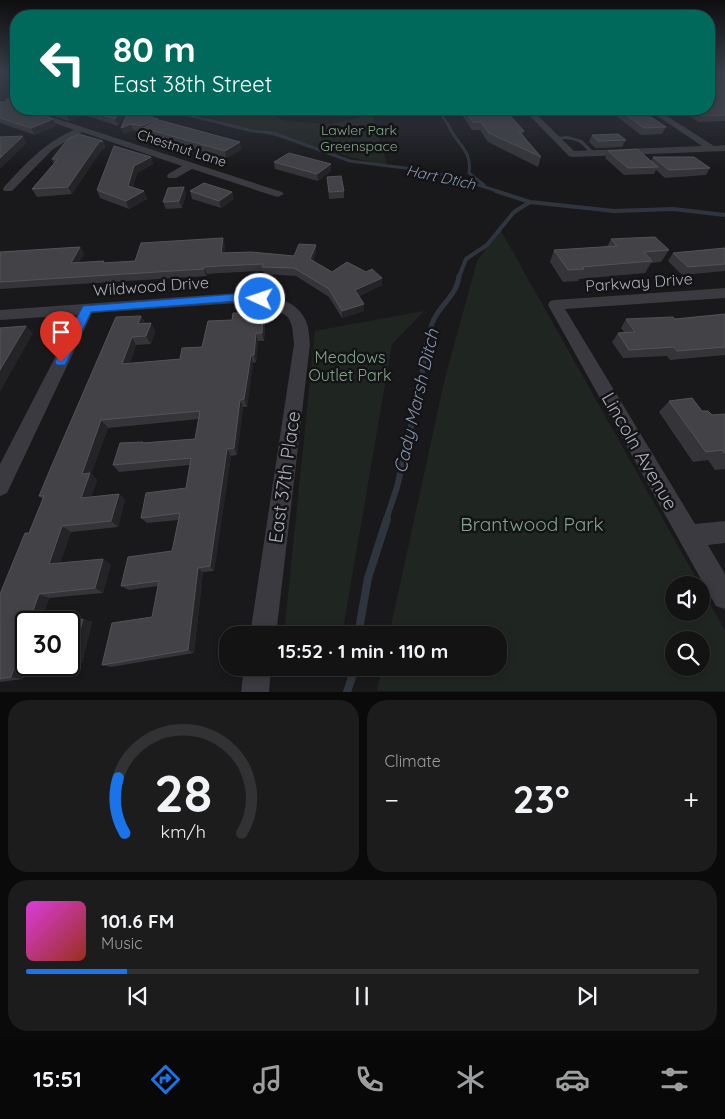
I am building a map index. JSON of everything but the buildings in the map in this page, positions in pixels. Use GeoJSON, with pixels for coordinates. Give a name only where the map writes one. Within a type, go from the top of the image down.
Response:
{"type":"FeatureCollection","features":[{"type":"Feature","properties":{"kind":"street","name":"Chestnut Lane"},"geometry":{"type":"LineString","coordinates":[[39,115],[278,194]]}},
{"type":"Feature","properties":{"kind":"street"},"geometry":{"type":"LineString","coordinates":[[533,115],[572,154],[725,148]]}},
{"type":"Feature","properties":{"kind":"street"},"geometry":{"type":"LineString","coordinates":[[660,115],[711,148]]}},
{"type":"Feature","properties":{"kind":"street"},"geometry":{"type":"LineString","coordinates":[[8,189],[51,145],[65,136],[83,130]]}},
{"type":"Feature","properties":{"kind":"street"},"geometry":{"type":"LineString","coordinates":[[172,176],[191,165]]}},
{"type":"Feature","properties":{"kind":"street","name":"Parkway Drive"},"geometry":{"type":"LineString","coordinates":[[555,305],[725,293]]}},
{"type":"Feature","properties":{"kind":"street","name":"Wildwood Drive"},"geometry":{"type":"LineString","coordinates":[[0,315],[237,298],[260,299],[282,305],[297,320]]}},
{"type":"Feature","properties":{"kind":"street","name":"Lincoln Avenue"},"geometry":{"type":"LineString","coordinates":[[555,305],[725,597]]}},
{"type":"Feature","properties":{"kind":"street"},"geometry":{"type":"LineString","coordinates":[[0,486],[87,308]]}},
{"type":"Feature","properties":{"kind":"street","name":"East 37th Place"},"geometry":{"type":"LineString","coordinates":[[264,626],[302,344],[297,320]]}},
{"type":"Feature","properties":{"kind":"street"},"geometry":{"type":"LineString","coordinates":[[689,536],[725,532]]}},
{"type":"Feature","properties":{"kind":"street"},"geometry":{"type":"LineString","coordinates":[[255,692],[257,676]]}},
{"type":"Feature","properties":{"kind":"lane"},"geometry":{"type":"LineString","coordinates":[[556,138],[580,140],[586,144],[592,153]]}},
{"type":"Feature","properties":{"kind":"green space","name":"Lawler Park Greenspace"},"geometry":{"type":"Polygon","coordinates":[[[196,115],[274,115],[285,121],[331,124],[372,115],[388,167],[196,115]]]}},
{"type":"Feature","properties":{"kind":"green space","name":"Brantwood Park"},"geometry":{"type":"Polygon","coordinates":[[[500,229],[695,576],[665,576],[665,621],[710,621],[710,604],[725,630],[725,691],[377,691],[380,676],[507,676],[507,626],[391,626],[445,378],[477,261],[500,229]]]}},
{"type":"Feature","properties":{"kind":"green space","name":"Meadows Outlet Park"},"geometry":{"type":"Polygon","coordinates":[[[424,311],[392,344],[344,626],[285,626],[315,331],[424,311]]]}},
{"type":"Feature","properties":{"kind":"waterway","name":"Hart Dtich"},"geometry":{"type":"LineString","coordinates":[[187,115],[229,125]]}},
{"type":"Feature","properties":{"kind":"waterway"},"geometry":{"type":"LineString","coordinates":[[442,115],[448,125]]}},
{"type":"Feature","properties":{"kind":"waterway","name":"Hart Dtich"},"geometry":{"type":"LineString","coordinates":[[224,124],[253,131],[273,133],[350,161],[413,169],[457,178],[500,192]]}},
{"type":"Feature","properties":{"kind":"waterway"},"geometry":{"type":"LineString","coordinates":[[448,124],[466,152],[470,165],[469,173],[484,185]]}},
{"type":"Feature","properties":{"kind":"waterway","name":"Hart Dtich"},"geometry":{"type":"LineString","coordinates":[[496,191],[530,202]]}},
{"type":"Feature","properties":{"kind":"waterway","name":"Cady Marsh Ditch"},"geometry":{"type":"LineString","coordinates":[[459,277],[466,259],[487,245],[514,212],[530,202]]}},
{"type":"Feature","properties":{"kind":"waterway","name":"Hart Dtich"},"geometry":{"type":"LineString","coordinates":[[530,202],[614,211],[673,209],[725,215]]}},
{"type":"Feature","properties":{"kind":"waterway","name":"Cady Marsh Ditch"},"geometry":{"type":"LineString","coordinates":[[420,384],[431,326],[437,313],[452,294],[458,283],[459,276]]}},
{"type":"Feature","properties":{"kind":"waterway","name":"Cady Marsh Ditch"},"geometry":{"type":"LineString","coordinates":[[386,520],[397,487],[421,383]]}},
{"type":"Feature","properties":{"kind":"waterway","name":"Cady Marsh Ditch"},"geometry":{"type":"LineString","coordinates":[[360,626],[368,578],[387,519]]}},
{"type":"Feature","properties":{"kind":"waterway","name":"Cady Marsh Ditch"},"geometry":{"type":"LineString","coordinates":[[347,692],[352,676]]}},
{"type":"Feature","properties":{"kind":"route"},"geometry":{"type":"LineString","coordinates":[[61,362],[87,308],[237,298],[260,299]]}}]}
